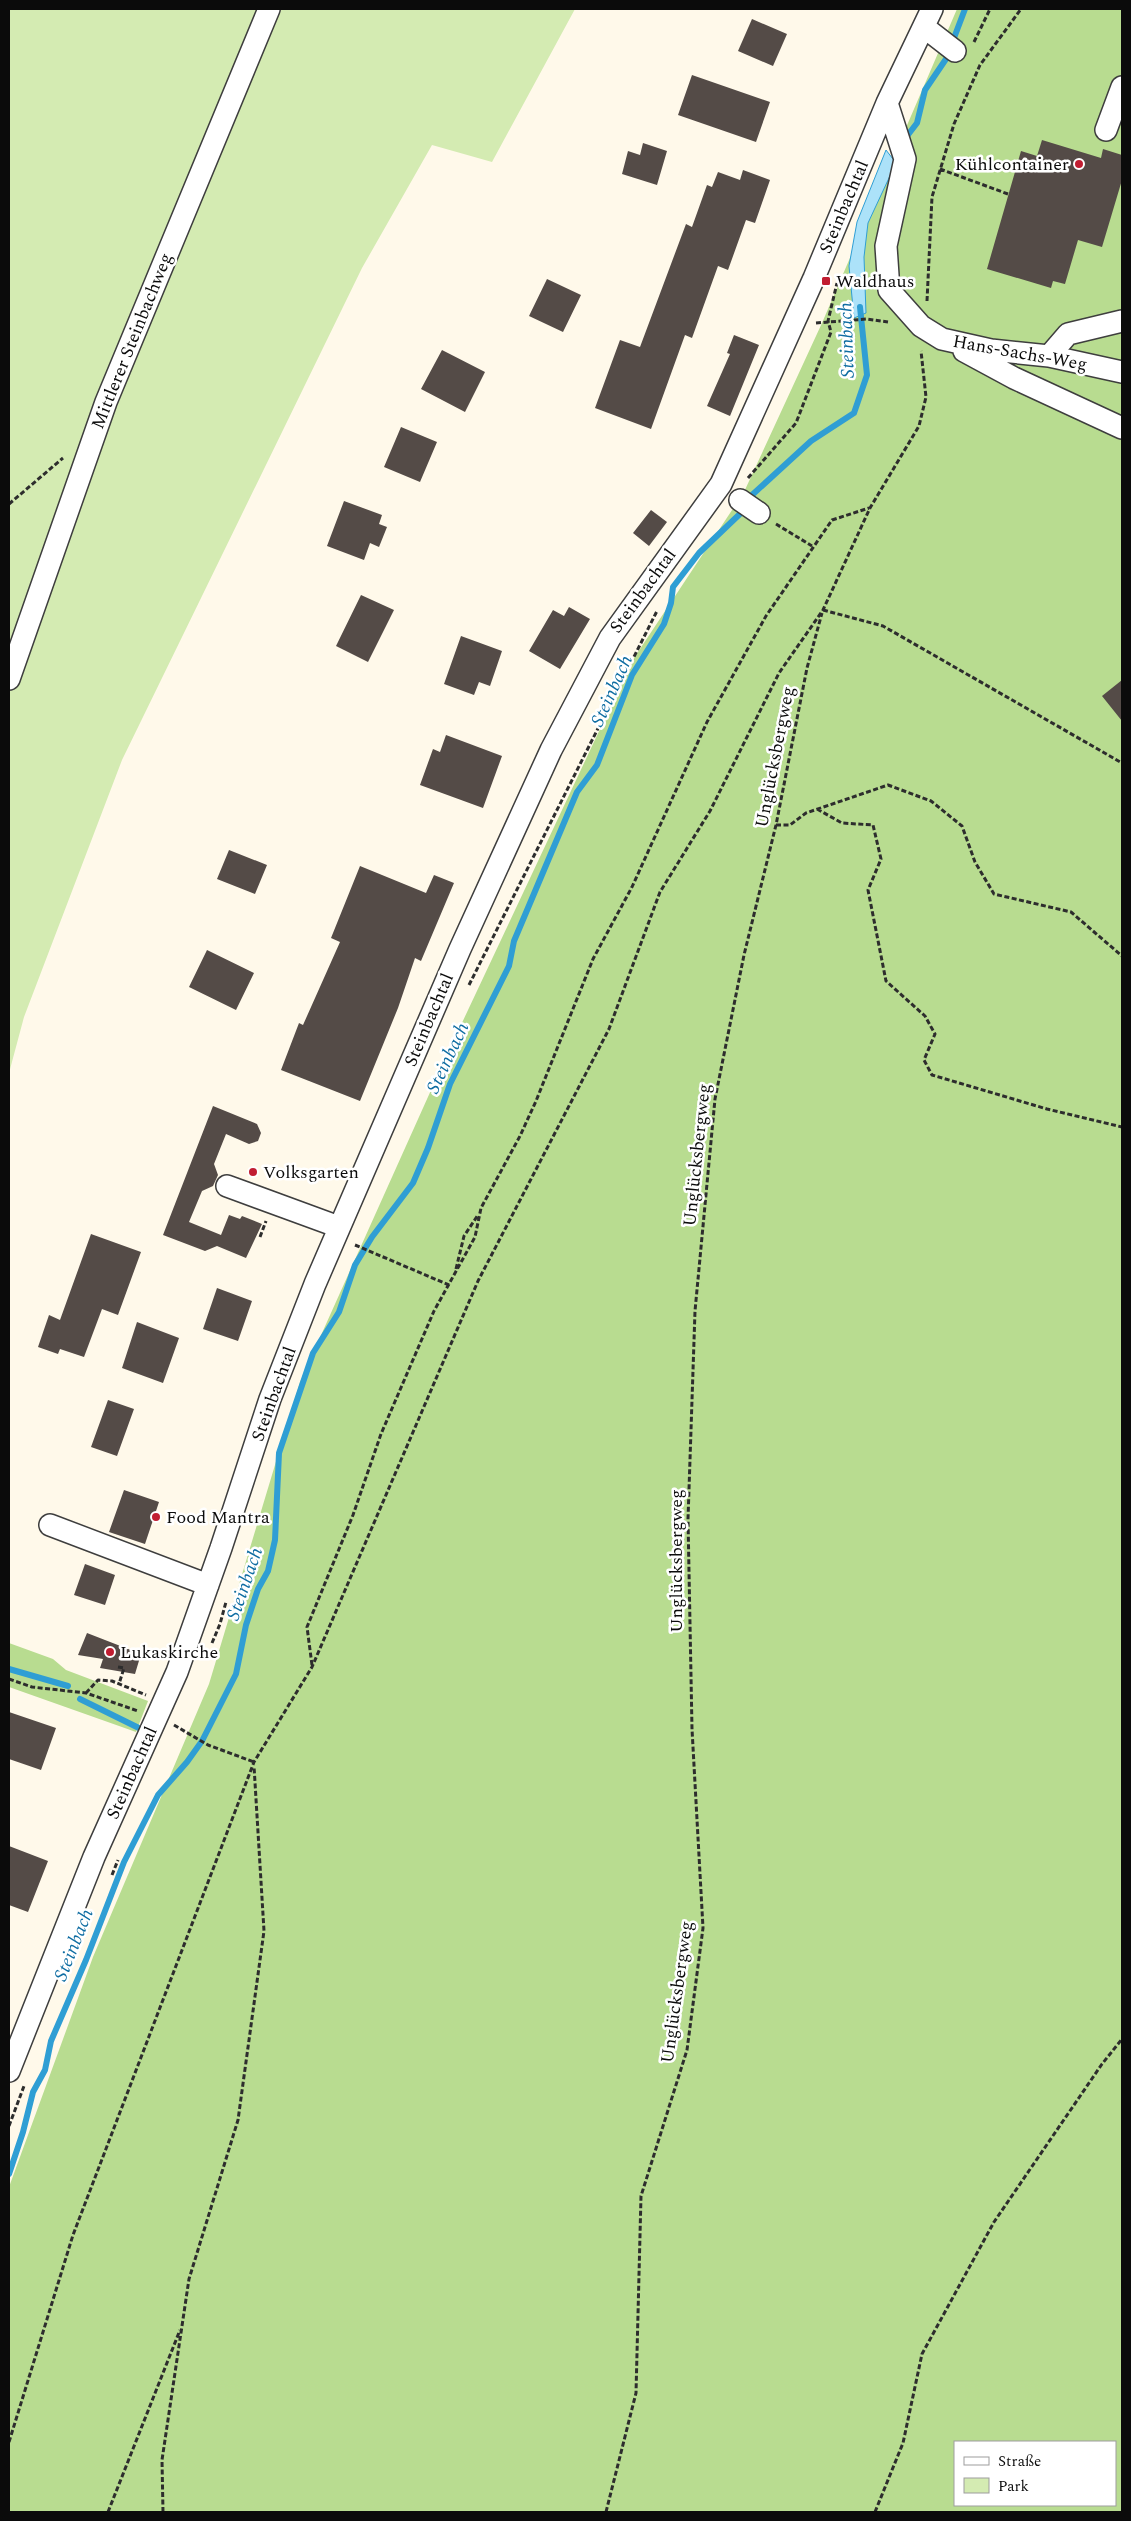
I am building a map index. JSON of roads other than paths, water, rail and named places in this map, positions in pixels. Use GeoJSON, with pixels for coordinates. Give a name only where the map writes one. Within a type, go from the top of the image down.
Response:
{"type":"FeatureCollection","features":[{"type":"Feature","properties":{"kind":"street","name":"Mittlerer Steinbachweg"},"geometry":{"type":"LineString","coordinates":[[9,679],[106,402],[269,9]]}},
{"type":"Feature","properties":{"kind":"street"},"geometry":{"type":"LineString","coordinates":[[928,18],[957,49]]}},
{"type":"Feature","properties":{"kind":"street","name":"Steinbachtal"},"geometry":{"type":"LineString","coordinates":[[17,2076],[94,1857],[165,1721],[177,1672],[270,1399],[340,1227],[460,949],[551,750],[610,638],[720,484],[794,322],[887,103],[928,18]]}},
{"type":"Feature","properties":{"kind":"street"},"geometry":{"type":"LineString","coordinates":[[1106,130],[1122,87]]}},
{"type":"Feature","properties":{"kind":"street","name":"Hans-Sachs-Weg"},"geometry":{"type":"LineString","coordinates":[[887,103],[905,159],[886,246],[889,290],[921,326],[942,339],[991,350],[1049,356],[1122,372]]}},
{"type":"Feature","properties":{"kind":"street"},"geometry":{"type":"LineString","coordinates":[[1049,356],[1068,334],[1122,321]]}},
{"type":"Feature","properties":{"kind":"street"},"geometry":{"type":"LineString","coordinates":[[942,339],[1014,378],[1122,428]]}},
{"type":"Feature","properties":{"kind":"street"},"geometry":{"type":"LineString","coordinates":[[740,500],[759,513]]}},
{"type":"Feature","properties":{"kind":"street"},"geometry":{"type":"LineString","coordinates":[[227,1186],[340,1227]]}},
{"type":"Feature","properties":{"kind":"street"},"geometry":{"type":"LineString","coordinates":[[50,1525],[208,1584]]}},
{"type":"Feature","properties":{"kind":"water"},"geometry":{"type":"Polygon","coordinates":[[[886,150],[896,163],[868,223],[864,257],[866,313],[854,318],[849,266],[857,222],[886,150]]]}},
{"type":"Feature","properties":{"kind":"waterway","name":"Steinbach"},"geometry":{"type":"LineString","coordinates":[[904,140],[917,123],[925,90],[946,59],[965,9]]}},
{"type":"Feature","properties":{"kind":"waterway","name":"Steinbach"},"geometry":{"type":"LineString","coordinates":[[9,2174],[23,2132],[33,2092],[45,2070],[51,2041],[86,1960],[124,1862],[158,1795],[187,1762],[202,1741],[236,1674],[246,1625],[258,1589],[268,1571],[275,1540],[279,1453],[313,1353],[339,1312],[355,1265],[372,1237],[413,1183],[428,1148],[450,1084],[509,966],[514,941],[577,792],[597,765],[632,675],[664,624],[671,603],[673,587],[699,553],[743,511],[752,495],[811,441],[854,413],[867,375],[860,307]]}},
{"type":"Feature","properties":{"kind":"waterway"},"geometry":{"type":"LineString","coordinates":[[9,1669],[68,1686]]}},
{"type":"Feature","properties":{"kind":"waterway"},"geometry":{"type":"LineString","coordinates":[[80,1699],[147,1732]]}},
{"type":"Feature","properties":{"kind":"place","name":"Kühlcontainer"},"geometry":{"type":"Point","coordinates":[1079,164]}},
{"type":"Feature","properties":{"kind":"place","name":"Waldhaus"},"geometry":{"type":"Point","coordinates":[826,281]}},
{"type":"Feature","properties":{"kind":"place","name":"Volksgarten"},"geometry":{"type":"Point","coordinates":[253,1172]}},
{"type":"Feature","properties":{"kind":"place","name":"Food Mantra"},"geometry":{"type":"Point","coordinates":[156,1517]}},
{"type":"Feature","properties":{"kind":"place","name":"Lukaskirche"},"geometry":{"type":"Point","coordinates":[110,1652]}}]}
